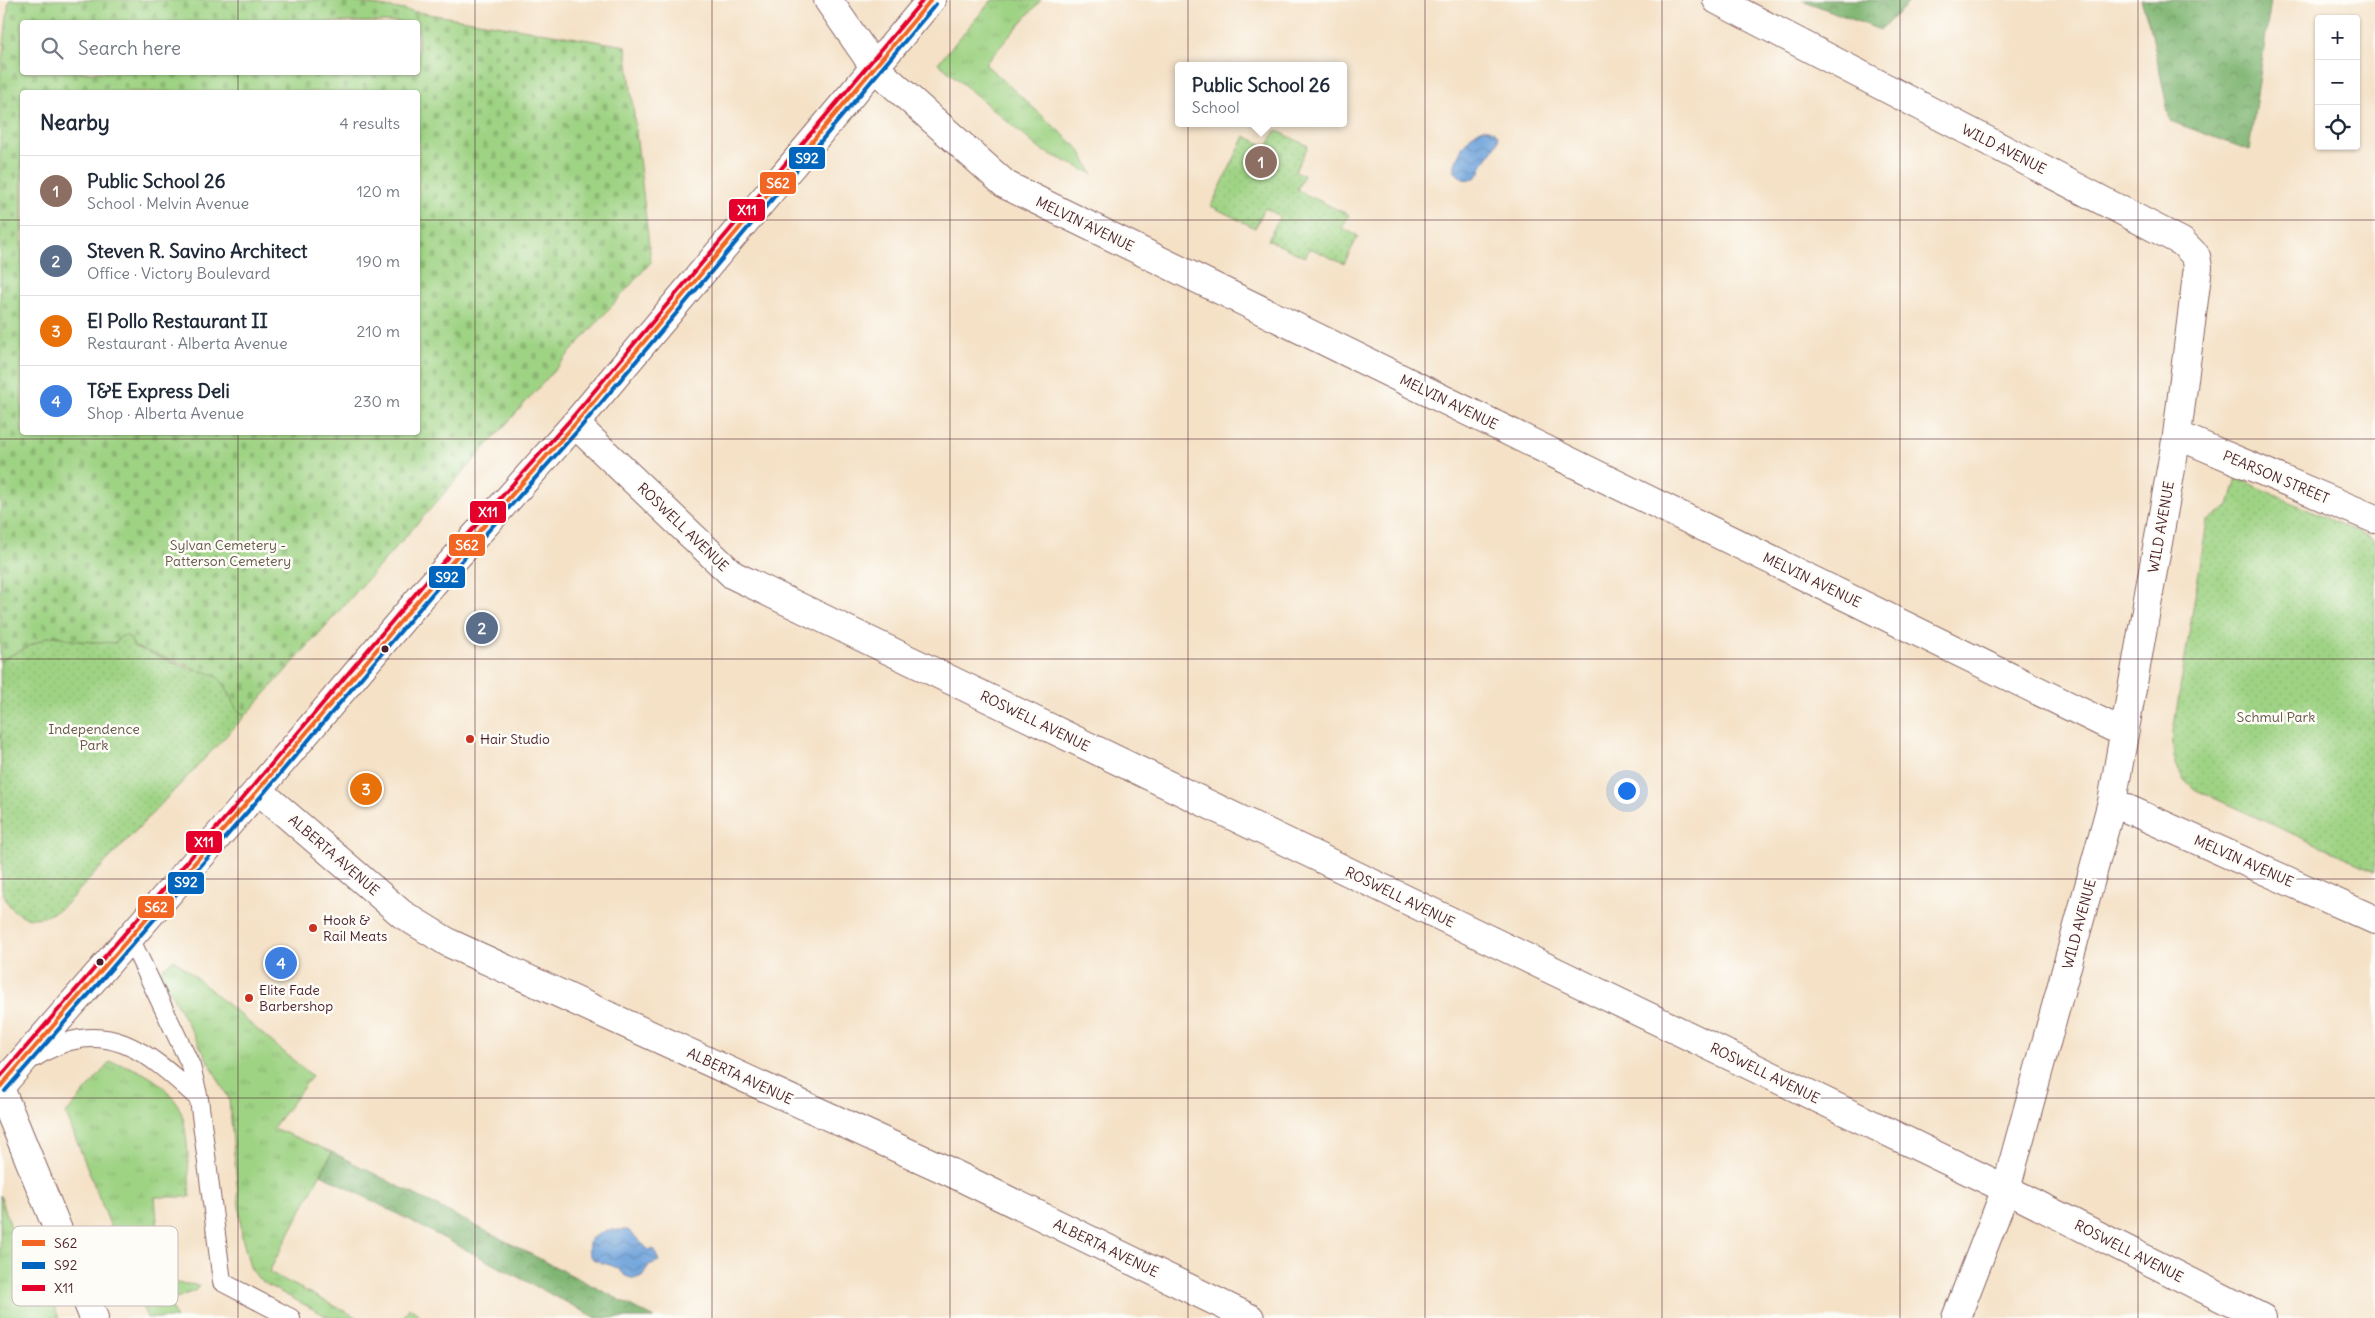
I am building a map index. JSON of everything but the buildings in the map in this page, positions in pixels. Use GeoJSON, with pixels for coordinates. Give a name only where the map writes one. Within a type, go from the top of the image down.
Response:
{"type":"FeatureCollection","features":[{"type":"Feature","properties":{"kind":"street","name":"MELVIN AVENUE"},"geometry":{"type":"LineString","coordinates":[[828,0],[875,68],[1006,185],[2124,733]]}},
{"type":"Feature","properties":{"kind":"street"},"geometry":{"type":"LineString","coordinates":[[56,1226],[0,1088],[258,790],[427,590],[575,424],[931,0]]}},
{"type":"Feature","properties":{"kind":"street","name":"WILD AVENUE"},"geometry":{"type":"LineString","coordinates":[[1717,0],[2173,237],[2190,248],[2196,256],[2198,279],[2177,436],[2112,802],[2006,1189],[1956,1318]]}},
{"type":"Feature","properties":{"kind":"street","name":"ROSWELL AVENUE"},"geometry":{"type":"LineString","coordinates":[[575,424],[733,575],[2006,1189],[2262,1318]]}},
{"type":"Feature","properties":{"kind":"street","name":"PEARSON STREET"},"geometry":{"type":"LineString","coordinates":[[2177,436],[2375,519]]}},
{"type":"Feature","properties":{"kind":"street","name":"ALBERTA AVENUE"},"geometry":{"type":"LineString","coordinates":[[258,790],[402,914],[454,945],[948,1171],[1250,1318]]}},
{"type":"Feature","properties":{"kind":"street","name":"MELVIN AVENUE"},"geometry":{"type":"LineString","coordinates":[[2112,802],[2375,920]]}},
{"type":"Feature","properties":{"kind":"street"},"geometry":{"type":"LineString","coordinates":[[89,1306],[94,1318]]}},
{"type":"Feature","properties":{"kind":"lane"},"geometry":{"type":"LineString","coordinates":[[130,938],[191,1066],[199,1099],[222,1282],[291,1318]]}},
{"type":"Feature","properties":{"kind":"lane"},"geometry":{"type":"LineString","coordinates":[[0,1088],[30,1061],[52,1047],[78,1039],[106,1039],[136,1047],[163,1066],[199,1099]]}},
{"type":"Feature","properties":{"kind":"green space","name":"Sylvan Cemetery - Patterson Cemetery"},"geometry":{"type":"Polygon","coordinates":[[[9,0],[343,0],[626,46],[651,262],[247,714],[239,713],[227,691],[205,674],[186,665],[133,646],[133,644],[75,641],[58,636],[48,637],[0,661],[0,79],[9,0]]]}},
{"type":"Feature","properties":{"kind":"green space"},"geometry":{"type":"Polygon","coordinates":[[[992,0],[1041,0],[985,64],[1079,149],[1093,174],[1041,150],[938,63],[992,0]]]}},
{"type":"Feature","properties":{"kind":"green space"},"geometry":{"type":"Polygon","coordinates":[[[1802,0],[1912,0],[1880,30],[1802,0]]]}},
{"type":"Feature","properties":{"kind":"green space"},"geometry":{"type":"Polygon","coordinates":[[[2141,0],[2271,0],[2249,150],[2170,121],[2151,30],[2141,0]]]}},
{"type":"Feature","properties":{"kind":"green space"},"geometry":{"type":"Polygon","coordinates":[[[1276,130],[1308,146],[1295,171],[1304,175],[1297,190],[1349,215],[1342,228],[1358,236],[1344,264],[1310,248],[1305,257],[1268,240],[1280,216],[1265,208],[1255,228],[1211,206],[1245,136],[1267,147],[1276,130]]]}},
{"type":"Feature","properties":{"kind":"green space","name":"Schmul Park"},"geometry":{"type":"Polygon","coordinates":[[[2237,478],[2375,540],[2375,871],[2196,790],[2183,778],[2176,764],[2173,749],[2173,732],[2207,522],[2229,505],[2237,478]]]}},
{"type":"Feature","properties":{"kind":"green space","name":"Independence Park"},"geometry":{"type":"Polygon","coordinates":[[[126,635],[131,639],[133,646],[188,668],[214,675],[226,688],[238,711],[247,714],[66,904],[57,911],[37,918],[19,914],[12,909],[6,900],[2,888],[0,661],[48,637],[58,636],[75,641],[116,643],[120,637],[126,635]]]}},
{"type":"Feature","properties":{"kind":"green space"},"geometry":{"type":"Polygon","coordinates":[[[174,959],[312,1076],[273,1128],[332,1152],[269,1272],[358,1318],[330,1318],[269,1286],[258,1278],[250,1267],[242,1237],[229,1099],[159,972],[174,959]]]}},
{"type":"Feature","properties":{"kind":"green space"},"geometry":{"type":"Polygon","coordinates":[[[110,1062],[132,1068],[153,1079],[171,1095],[182,1115],[187,1144],[190,1197],[155,1197],[157,1226],[110,1226],[66,1114],[110,1062]]]}},
{"type":"Feature","properties":{"kind":"green space"},"geometry":{"type":"Polygon","coordinates":[[[332,1152],[655,1318],[596,1318],[321,1174],[332,1152]]]}},
{"type":"Feature","properties":{"kind":"green space"},"geometry":{"type":"Polygon","coordinates":[[[0,1195],[12,1230],[12,1306],[54,1306],[59,1318],[0,1318],[0,1195]]]}},
{"type":"Feature","properties":{"kind":"green space"},"geometry":{"type":"Polygon","coordinates":[[[178,1283],[199,1285],[196,1290],[178,1297],[178,1283]]]}},
{"type":"Feature","properties":{"kind":"green space"},"geometry":{"type":"Polygon","coordinates":[[[142,1306],[171,1306],[176,1318],[147,1318],[142,1306]]]}},
{"type":"Feature","properties":{"kind":"green space"},"geometry":{"type":"Polygon","coordinates":[[[409,1308],[417,1313],[420,1318],[403,1318],[409,1308]]]}},
{"type":"Feature","properties":{"kind":"water"},"geometry":{"type":"Polygon","coordinates":[[[1484,128],[1497,134],[1496,144],[1482,166],[1480,173],[1472,179],[1463,179],[1455,172],[1456,160],[1463,146],[1473,134],[1484,128]]]}},
{"type":"Feature","properties":{"kind":"water"},"geometry":{"type":"Polygon","coordinates":[[[607,1230],[628,1230],[649,1250],[654,1249],[659,1261],[649,1265],[642,1276],[634,1279],[625,1276],[613,1266],[594,1259],[588,1249],[590,1239],[607,1230]]]}},
{"type":"Feature","properties":{"kind":"transit line","name":"X11"},"geometry":{"type":"LineString","coordinates":[[0,1077],[253,786],[422,586],[570,420],[923,0]]}},
{"type":"Feature","properties":{"kind":"transit line","name":"S62"},"geometry":{"type":"LineString","coordinates":[[0,1087],[258,790],[427,590],[575,424],[931,0]]}},
{"type":"Feature","properties":{"kind":"transit line","name":"S92"},"geometry":{"type":"LineString","coordinates":[[5,1091],[263,794],[432,594],[580,428],[936,4]]}},
{"type":"Feature","properties":{"kind":"place","name":"Public School 26"},"geometry":{"type":"Point","coordinates":[1261,162]}},
{"type":"Feature","properties":{"kind":"place","name":"Steven R. Savino Architect"},"geometry":{"type":"Point","coordinates":[482,628]}},
{"type":"Feature","properties":{"kind":"place","name":"Hair Studio"},"geometry":{"type":"Point","coordinates":[470,739]}},
{"type":"Feature","properties":{"kind":"place","name":"El Pollo Restaurant II"},"geometry":{"type":"Point","coordinates":[366,789]}},
{"type":"Feature","properties":{"kind":"place","name":"Hook & Rail Meats"},"geometry":{"type":"Point","coordinates":[313,928]}},
{"type":"Feature","properties":{"kind":"place","name":"T&E Express Deli"},"geometry":{"type":"Point","coordinates":[281,963]}},
{"type":"Feature","properties":{"kind":"place","name":"Elite Fade Barbershop"},"geometry":{"type":"Point","coordinates":[249,998]}}]}
